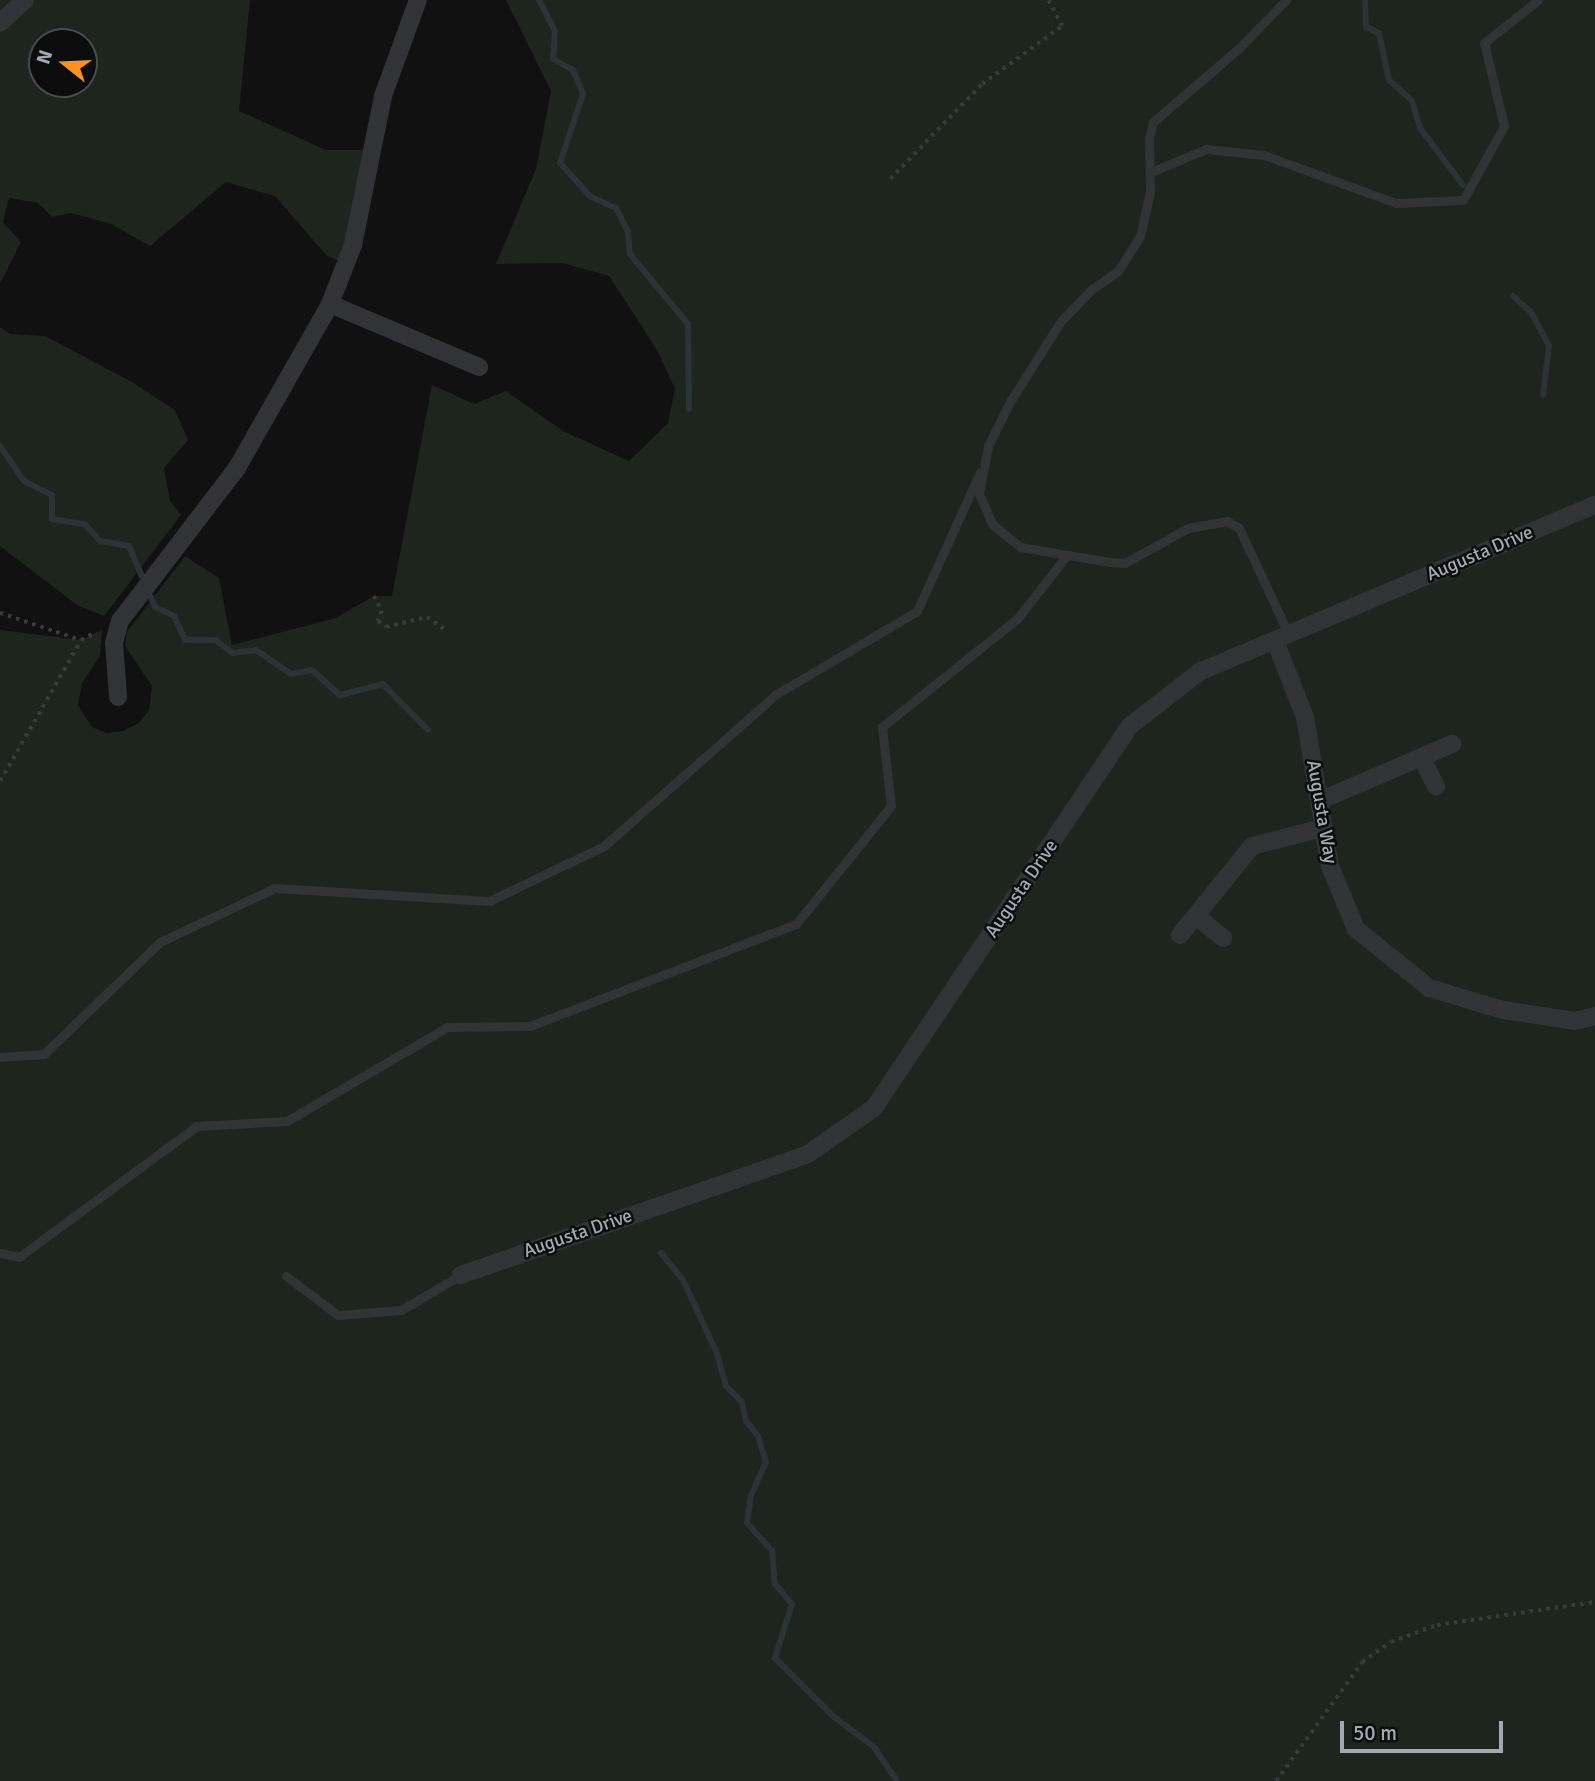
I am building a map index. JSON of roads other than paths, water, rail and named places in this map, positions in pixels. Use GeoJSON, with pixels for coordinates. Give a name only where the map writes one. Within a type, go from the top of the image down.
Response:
{"type":"FeatureCollection","features":[{"type":"Feature","properties":{"kind":"street"},"geometry":{"type":"LineString","coordinates":[[0,23],[24,0]]}},
{"type":"Feature","properties":{"kind":"street"},"geometry":{"type":"LineString","coordinates":[[118,697],[118,630],[130,609],[237,468],[330,304],[353,246],[383,96],[418,0]]}},
{"type":"Feature","properties":{"kind":"street"},"geometry":{"type":"LineString","coordinates":[[330,304],[480,367]]}},
{"type":"Feature","properties":{"kind":"street","name":"Augusta Drive"},"geometry":{"type":"LineString","coordinates":[[461,1275],[807,1154],[874,1108],[1130,726],[1199,672],[1595,505]]}},
{"type":"Feature","properties":{"kind":"street","name":"Augusta Way"},"geometry":{"type":"LineString","coordinates":[[1282,638],[1305,717],[1330,866],[1356,929],[1429,988],[1503,1010],[1575,1021],[1595,1016]]}},
{"type":"Feature","properties":{"kind":"street"},"geometry":{"type":"LineString","coordinates":[[1319,801],[1452,744]]}},
{"type":"Feature","properties":{"kind":"street"},"geometry":{"type":"LineString","coordinates":[[1421,757],[1436,786]]}},
{"type":"Feature","properties":{"kind":"street"},"geometry":{"type":"LineString","coordinates":[[1180,935],[1252,846],[1323,828]]}},
{"type":"Feature","properties":{"kind":"street"},"geometry":{"type":"LineString","coordinates":[[1196,916],[1223,938]]}},
{"type":"Feature","properties":{"kind":"lane"},"geometry":{"type":"LineString","coordinates":[[0,1057],[44,1054],[160,942],[275,888],[489,901],[604,846],[775,695],[917,611],[980,472],[996,423],[1061,321],[1129,256],[1146,215],[1151,172],[1149,138],[1153,122],[1238,49],[1286,0]]}},
{"type":"Feature","properties":{"kind":"lane"},"geometry":{"type":"LineString","coordinates":[[1151,172],[1206,149],[1264,155],[1396,203],[1463,200],[1504,126],[1483,43],[1538,0]]}},
{"type":"Feature","properties":{"kind":"lane"},"geometry":{"type":"LineString","coordinates":[[980,472],[984,510],[1004,537],[1020,547],[1125,563],[1188,528],[1227,521],[1239,527],[1282,638]]}},
{"type":"Feature","properties":{"kind":"lane"},"geometry":{"type":"LineString","coordinates":[[0,1252],[19,1257],[197,1126],[287,1121],[447,1027],[530,1026],[796,924],[891,806],[882,727],[1017,619],[1067,555]]}},
{"type":"Feature","properties":{"kind":"lane"},"geometry":{"type":"LineString","coordinates":[[286,1276],[338,1315],[401,1310],[461,1275]]}},
{"type":"Feature","properties":{"kind":"waterway"},"geometry":{"type":"LineString","coordinates":[[539,0],[555,31],[553,59],[573,70],[583,94],[560,163],[591,197],[616,208],[628,232],[630,254],[688,324],[689,409]]}},
{"type":"Feature","properties":{"kind":"waterway"},"geometry":{"type":"LineString","coordinates":[[1365,0],[1366,27],[1379,33],[1389,80],[1412,101],[1420,128],[1463,185]]}},
{"type":"Feature","properties":{"kind":"waterway"},"geometry":{"type":"LineString","coordinates":[[1513,296],[1531,312],[1549,346],[1543,395]]}},
{"type":"Feature","properties":{"kind":"waterway"},"geometry":{"type":"LineString","coordinates":[[0,446],[24,481],[52,495],[52,519],[85,524],[100,541],[129,546],[155,607],[174,616],[185,640],[215,640],[233,653],[256,650],[291,674],[312,670],[340,695],[383,684],[428,730]]}},
{"type":"Feature","properties":{"kind":"waterway"},"geometry":{"type":"LineString","coordinates":[[661,1253],[683,1280],[716,1351],[726,1386],[742,1402],[746,1421],[758,1436],[766,1462],[751,1495],[747,1523],[772,1551],[775,1584],[792,1604],[775,1658],[834,1717],[874,1747],[897,1781]]}}]}
